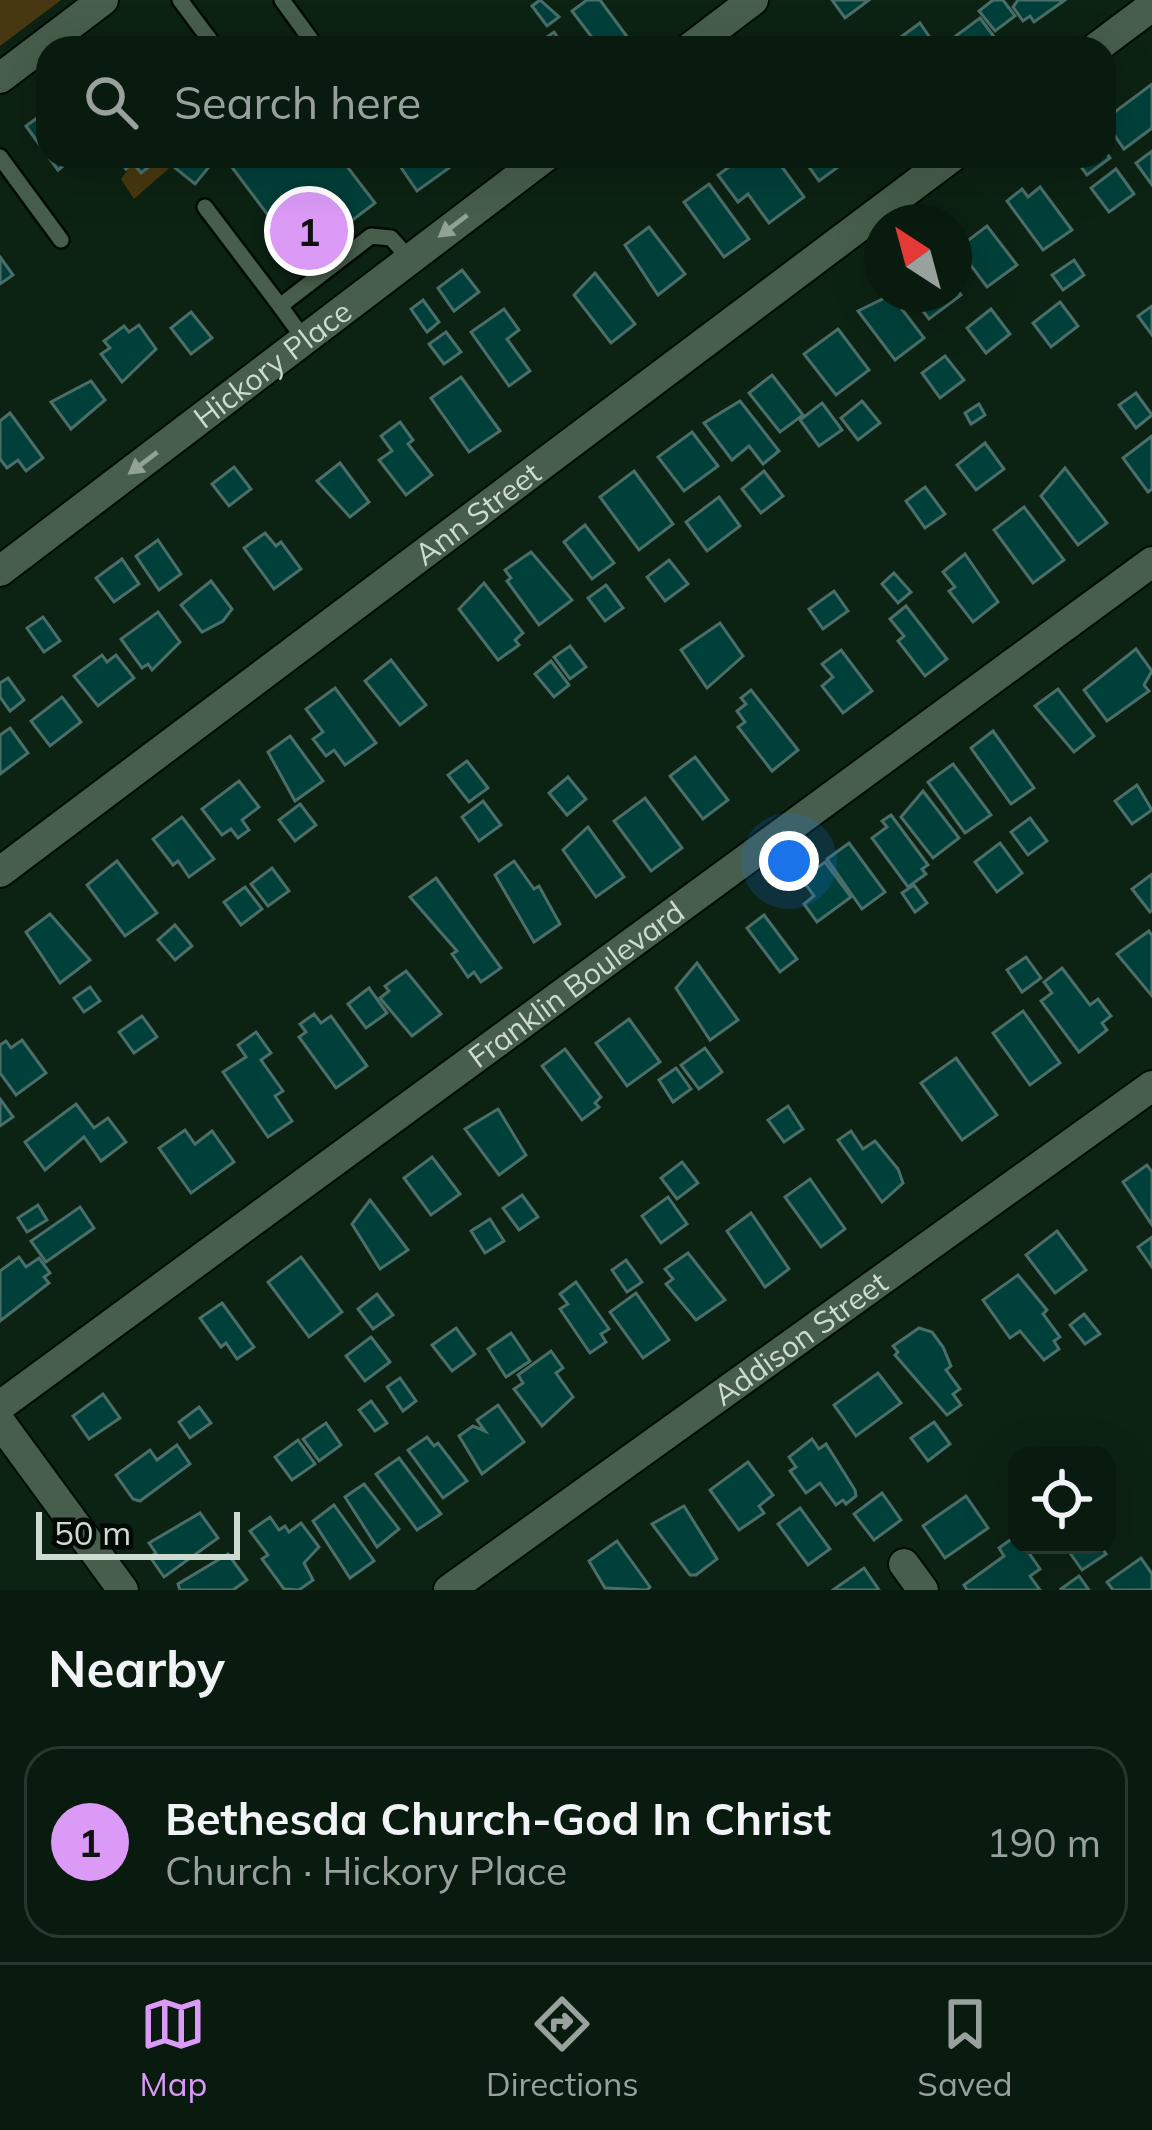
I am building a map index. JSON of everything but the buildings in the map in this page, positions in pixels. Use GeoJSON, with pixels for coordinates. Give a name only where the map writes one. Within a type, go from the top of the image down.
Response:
{"type":"FeatureCollection","features":[{"type":"Feature","properties":{"kind":"street"},"geometry":{"type":"LineString","coordinates":[[56,36],[104,0]]}},
{"type":"Feature","properties":{"kind":"street"},"geometry":{"type":"LineString","coordinates":[[705,36],[753,0]]}},
{"type":"Feature","properties":{"kind":"street"},"geometry":{"type":"LineString","coordinates":[[1112,36],[1152,6]]}},
{"type":"Feature","properties":{"kind":"street"},"geometry":{"type":"LineString","coordinates":[[0,78],[36,51]]}},
{"type":"Feature","properties":{"kind":"street","name":"Hickory Place"},"geometry":{"type":"LineString","coordinates":[[0,571],[530,168]]}},
{"type":"Feature","properties":{"kind":"street","name":"Ann Street"},"geometry":{"type":"LineString","coordinates":[[0,872],[937,168]]}},
{"type":"Feature","properties":{"kind":"street","name":"Franklin Boulevard"},"geometry":{"type":"LineString","coordinates":[[0,1406],[1152,562]]}},
{"type":"Feature","properties":{"kind":"street","name":"Addison Street"},"geometry":{"type":"LineString","coordinates":[[449,1590],[1152,1086]]}},
{"type":"Feature","properties":{"kind":"street"},"geometry":{"type":"LineString","coordinates":[[0,1422],[123,1590]]}},
{"type":"Feature","properties":{"kind":"street"},"geometry":{"type":"LineString","coordinates":[[904,1564],[923,1590]]}},
{"type":"Feature","properties":{"kind":"lane"},"geometry":{"type":"LineString","coordinates":[[180,0],[207,36]]}},
{"type":"Feature","properties":{"kind":"lane"},"geometry":{"type":"LineString","coordinates":[[282,0],[308,36]]}},
{"type":"Feature","properties":{"kind":"lane"},"geometry":{"type":"LineString","coordinates":[[0,158],[61,240]]}},
{"type":"Feature","properties":{"kind":"lane"},"geometry":{"type":"LineString","coordinates":[[206,207],[304,339]]}},
{"type":"Feature","properties":{"kind":"lane"},"geometry":{"type":"LineString","coordinates":[[280,306],[371,236],[392,238],[410,259]]}},
{"type":"Feature","properties":{"kind":"shaded area"},"geometry":{"type":"Polygon","coordinates":[[[0,0],[61,0],[0,46],[0,0]]]}},
{"type":"Feature","properties":{"kind":"shaded area"},"geometry":{"type":"Polygon","coordinates":[[[129,168],[141,173],[147,168],[169,168],[134,199],[121,179],[129,168]]]}},
{"type":"Feature","properties":{"kind":"place","name":"Bethesda Church-God In Christ"},"geometry":{"type":"Point","coordinates":[309,231]}}]}
